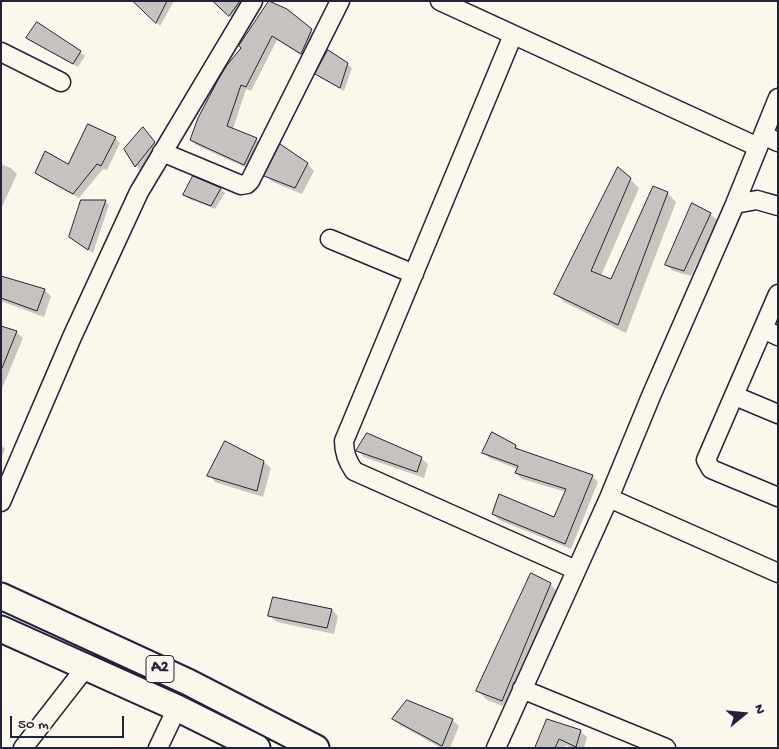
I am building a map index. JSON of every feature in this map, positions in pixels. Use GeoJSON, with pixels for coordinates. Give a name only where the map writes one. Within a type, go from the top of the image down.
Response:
{"type":"FeatureCollection","features":[{"type":"Feature","properties":{"kind":"highway","name":"A2"},"geometry":{"type":"LineString","coordinates":[[1,596],[188,682],[316,748]]}},
{"type":"Feature","properties":{"kind":"highway","name":"A2"},"geometry":{"type":"LineString","coordinates":[[1,630],[177,708],[257,748]]}},
{"type":"Feature","properties":{"kind":"street"},"geometry":{"type":"LineString","coordinates":[[1,502],[72,337],[139,192],[252,1]]}},
{"type":"Feature","properties":{"kind":"street"},"geometry":{"type":"LineString","coordinates":[[162,152],[241,185],[250,182],[340,1]]}},
{"type":"Feature","properties":{"kind":"street"},"geometry":{"type":"LineString","coordinates":[[440,1],[513,35],[766,142]]}},
{"type":"Feature","properties":{"kind":"street"},"geometry":{"type":"LineString","coordinates":[[513,35],[344,441],[344,452],[354,471],[576,570]]}},
{"type":"Feature","properties":{"kind":"street"},"geometry":{"type":"LineString","coordinates":[[1,52],[62,82]]}},
{"type":"Feature","properties":{"kind":"street"},"geometry":{"type":"LineString","coordinates":[[496,748],[609,498],[651,396],[735,204],[766,142],[778,98]]}},
{"type":"Feature","properties":{"kind":"street"},"geometry":{"type":"LineString","coordinates":[[735,204],[757,200],[778,206]]}},
{"type":"Feature","properties":{"kind":"street"},"geometry":{"type":"LineString","coordinates":[[330,239],[414,274]]}},
{"type":"Feature","properties":{"kind":"street"},"geometry":{"type":"LineString","coordinates":[[778,294],[771,332],[735,396],[706,460],[711,469],[778,497]]}},
{"type":"Feature","properties":{"kind":"street"},"geometry":{"type":"LineString","coordinates":[[735,396],[778,414]]}},
{"type":"Feature","properties":{"kind":"street"},"geometry":{"type":"LineString","coordinates":[[609,498],[778,573]]}},
{"type":"Feature","properties":{"kind":"street"},"geometry":{"type":"LineString","coordinates":[[23,748],[86,667]]}},
{"type":"Feature","properties":{"kind":"street"},"geometry":{"type":"LineString","coordinates":[[522,689],[661,747]]}},
{"type":"Feature","properties":{"kind":"street"},"geometry":{"type":"LineString","coordinates":[[158,748],[177,708]]}},
{"type":"Feature","properties":{"kind":"building"},"geometry":{"type":"Polygon","coordinates":[[[133,1],[167,1],[156,23],[133,1]]]}},
{"type":"Feature","properties":{"kind":"building"},"geometry":{"type":"Polygon","coordinates":[[[213,1],[240,1],[229,16],[213,1]]]}},
{"type":"Feature","properties":{"kind":"building"},"geometry":{"type":"Polygon","coordinates":[[[269,1],[287,9],[312,29],[301,54],[272,36],[246,87],[241,85],[227,126],[257,138],[244,165],[190,140],[198,118],[219,78],[241,48],[239,46],[269,1]]]}},
{"type":"Feature","properties":{"kind":"building"},"geometry":{"type":"Polygon","coordinates":[[[37,22],[81,51],[73,64],[26,38],[37,22]]]}},
{"type":"Feature","properties":{"kind":"building"},"geometry":{"type":"Polygon","coordinates":[[[328,50],[348,63],[340,88],[315,74],[328,50]]]}},
{"type":"Feature","properties":{"kind":"building"},"geometry":{"type":"Polygon","coordinates":[[[88,124],[116,137],[101,166],[97,164],[73,194],[35,173],[45,151],[68,164],[88,124]]]}},
{"type":"Feature","properties":{"kind":"building"},"geometry":{"type":"Polygon","coordinates":[[[143,127],[155,142],[135,167],[124,149],[143,127]]]}},
{"type":"Feature","properties":{"kind":"building"},"geometry":{"type":"Polygon","coordinates":[[[280,144],[308,163],[295,188],[264,176],[280,144]]]}},
{"type":"Feature","properties":{"kind":"building"},"geometry":{"type":"Polygon","coordinates":[[[618,167],[631,178],[591,271],[611,279],[653,186],[668,192],[618,325],[554,294],[618,167]]]}},
{"type":"Feature","properties":{"kind":"building"},"geometry":{"type":"Polygon","coordinates":[[[193,176],[221,188],[211,206],[183,195],[193,176]]]}},
{"type":"Feature","properties":{"kind":"building"},"geometry":{"type":"Polygon","coordinates":[[[81,200],[106,200],[88,250],[69,237],[81,200]]]}},
{"type":"Feature","properties":{"kind":"building"},"geometry":{"type":"Polygon","coordinates":[[[692,203],[711,213],[684,271],[665,265],[692,203]]]}},
{"type":"Feature","properties":{"kind":"building"},"geometry":{"type":"Polygon","coordinates":[[[1,276],[45,289],[37,311],[1,298],[1,276]]]}},
{"type":"Feature","properties":{"kind":"building"},"geometry":{"type":"Polygon","coordinates":[[[1,326],[17,331],[2,368],[1,368],[1,326]]]}},
{"type":"Feature","properties":{"kind":"building"},"geometry":{"type":"Polygon","coordinates":[[[492,432],[516,445],[515,448],[593,475],[565,544],[492,514],[499,494],[554,517],[566,489],[515,473],[518,466],[482,453],[492,432]]]}},
{"type":"Feature","properties":{"kind":"building"},"geometry":{"type":"Polygon","coordinates":[[[367,433],[422,457],[417,472],[356,451],[367,433]]]}},
{"type":"Feature","properties":{"kind":"building"},"geometry":{"type":"Polygon","coordinates":[[[225,441],[264,461],[257,491],[207,476],[225,441]]]}},
{"type":"Feature","properties":{"kind":"building"},"geometry":{"type":"Polygon","coordinates":[[[531,573],[551,583],[502,701],[476,691],[531,573]]]}},
{"type":"Feature","properties":{"kind":"building"},"geometry":{"type":"Polygon","coordinates":[[[273,597],[332,609],[327,628],[268,616],[273,597]]]}},
{"type":"Feature","properties":{"kind":"building"},"geometry":{"type":"Polygon","coordinates":[[[407,700],[453,719],[442,746],[392,719],[407,700]]]}},
{"type":"Feature","properties":{"kind":"building"},"geometry":{"type":"Polygon","coordinates":[[[547,719],[581,730],[576,747],[559,739],[555,748],[535,748],[547,719]]]}}]}
